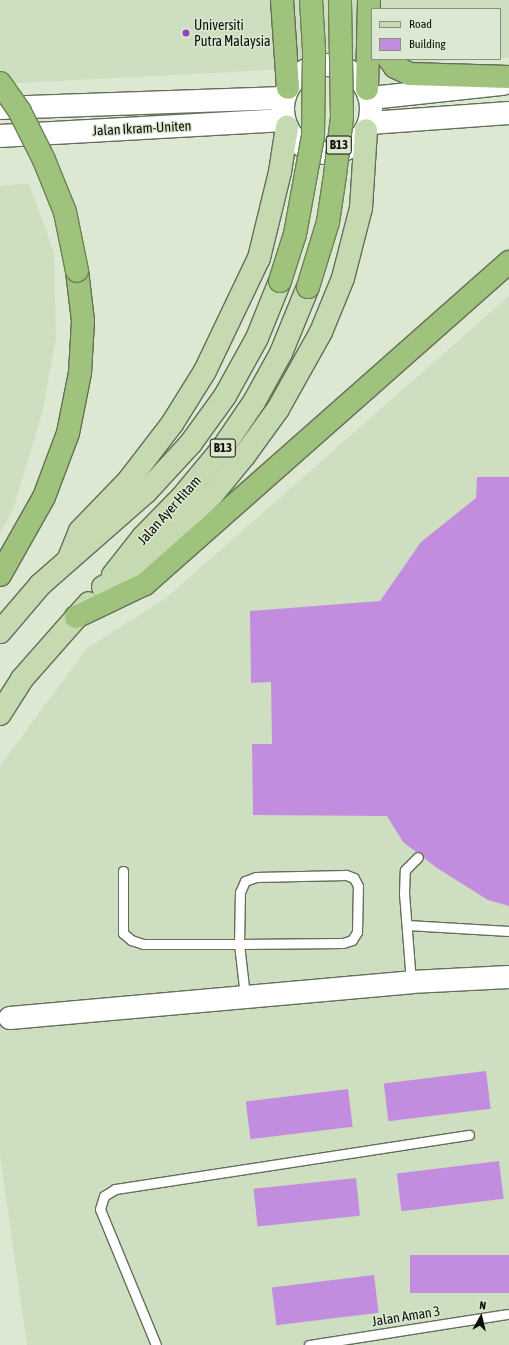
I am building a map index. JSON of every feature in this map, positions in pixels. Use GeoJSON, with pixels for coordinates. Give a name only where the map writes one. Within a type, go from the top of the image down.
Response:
{"type":"FeatureCollection","features":[{"type":"Feature","properties":{"kind":"highway"},"geometry":{"type":"LineString","coordinates":[[282,0],[286,93]]}},
{"type":"Feature","properties":{"kind":"highway","name":"B13"},"geometry":{"type":"LineString","coordinates":[[280,281],[295,234],[313,136],[314,50],[311,0]]}},
{"type":"Feature","properties":{"kind":"highway","name":"B13"},"geometry":{"type":"LineString","coordinates":[[308,287],[328,222],[336,174],[342,117],[340,0]]}},
{"type":"Feature","properties":{"kind":"highway"},"geometry":{"type":"LineString","coordinates":[[369,93],[370,8]]}},
{"type":"Feature","properties":{"kind":"highway"},"geometry":{"type":"LineString","coordinates":[[390,60],[395,67],[410,74],[509,77]]}},
{"type":"Feature","properties":{"kind":"highway"},"geometry":{"type":"LineString","coordinates":[[0,83],[20,112],[44,160],[64,212],[77,271],[83,321],[80,373],[68,432],[44,497],[0,575]]}},
{"type":"Feature","properties":{"kind":"highway"},"geometry":{"type":"LineString","coordinates":[[76,617],[144,584],[509,262]]}},
{"type":"Feature","properties":{"kind":"main road"},"geometry":{"type":"LineString","coordinates":[[69,558],[80,531],[129,480],[172,424],[205,371],[259,258],[280,172],[286,124],[286,93],[297,77],[308,69],[321,65],[335,65],[359,78],[369,93],[368,127],[361,208],[343,278],[321,332],[278,409],[244,456],[212,495],[134,570],[103,587]]}},
{"type":"Feature","properties":{"kind":"main road"},"geometry":{"type":"LineString","coordinates":[[369,93],[509,83]]}},
{"type":"Feature","properties":{"kind":"main road","name":"Jalan Ikram-Uniten"},"geometry":{"type":"LineString","coordinates":[[0,108],[286,93]]}},
{"type":"Feature","properties":{"kind":"main road"},"geometry":{"type":"LineString","coordinates":[[286,124],[294,138],[305,147],[333,153],[346,149],[368,127],[509,112]]}},
{"type":"Feature","properties":{"kind":"main road","name":"Jalan Ikram-Uniten"},"geometry":{"type":"LineString","coordinates":[[0,136],[286,124]]}},
{"type":"Feature","properties":{"kind":"main road","name":"Jalan Ayer Hitam"},"geometry":{"type":"LineString","coordinates":[[0,632],[40,585],[146,492],[191,443],[225,396],[257,338],[280,281]]}},
{"type":"Feature","properties":{"kind":"main road","name":"Jalan Ayer Hitam"},"geometry":{"type":"LineString","coordinates":[[0,714],[22,679],[103,587],[142,537],[182,497],[226,443],[254,402],[281,353],[308,287]]}},
{"type":"Feature","properties":{"kind":"main road"},"geometry":{"type":"LineString","coordinates":[[10,1018],[410,982],[509,977]]}},
{"type":"Feature","properties":{"kind":"lane"},"geometry":{"type":"LineString","coordinates":[[410,982],[405,870],[418,857]]}},
{"type":"Feature","properties":{"kind":"lane"},"geometry":{"type":"LineString","coordinates":[[123,871],[123,933],[131,940],[143,944],[239,944],[343,943],[352,940],[357,932],[358,886],[354,878],[346,875],[256,876],[245,881],[240,892],[239,944],[245,996]]}},
{"type":"Feature","properties":{"kind":"lane"},"geometry":{"type":"LineString","coordinates":[[407,925],[509,931]]}},
{"type":"Feature","properties":{"kind":"lane"},"geometry":{"type":"LineString","coordinates":[[156,1345],[100,1209],[104,1196],[115,1189],[469,1135]]}},
{"type":"Feature","properties":{"kind":"lane","name":"Jalan Aman 3"},"geometry":{"type":"LineString","coordinates":[[309,1345],[507,1314]]}},
{"type":"Feature","properties":{"kind":"shaded area","name":"Universiti Putra Malaysia"},"geometry":{"type":"Polygon","coordinates":[[[0,0],[509,0],[509,58],[501,58],[501,8],[371,8],[371,60],[461,60],[0,84],[0,0]]]}},
{"type":"Feature","properties":{"kind":"shaded area"},"geometry":{"type":"Polygon","coordinates":[[[29,183],[54,253],[56,338],[42,414],[12,512],[0,533],[0,186],[29,183]]]}},
{"type":"Feature","properties":{"kind":"shaded area"},"geometry":{"type":"Polygon","coordinates":[[[509,296],[509,1345],[27,1345],[0,1155],[0,766],[87,648],[165,599],[509,296]]]}},
{"type":"Feature","properties":{"kind":"building"},"geometry":{"type":"Polygon","coordinates":[[[477,477],[509,477],[509,906],[488,900],[437,868],[424,858],[422,853],[416,852],[403,842],[387,816],[253,815],[252,744],[272,744],[271,682],[251,683],[250,611],[380,601],[421,542],[476,498],[477,477]]]}},
{"type":"Feature","properties":{"kind":"building"},"geometry":{"type":"Polygon","coordinates":[[[486,1071],[491,1109],[388,1121],[384,1084],[486,1071]]]}},
{"type":"Feature","properties":{"kind":"building"},"geometry":{"type":"Polygon","coordinates":[[[348,1089],[353,1127],[250,1139],[246,1102],[348,1089]]]}},
{"type":"Feature","properties":{"kind":"building"},"geometry":{"type":"Polygon","coordinates":[[[499,1161],[504,1199],[401,1211],[397,1174],[499,1161]]]}},
{"type":"Feature","properties":{"kind":"building"},"geometry":{"type":"Polygon","coordinates":[[[356,1178],[360,1216],[258,1227],[254,1189],[356,1178]]]}},
{"type":"Feature","properties":{"kind":"building"},"geometry":{"type":"Polygon","coordinates":[[[410,1255],[509,1255],[509,1293],[410,1293],[410,1255]]]}},
{"type":"Feature","properties":{"kind":"building"},"geometry":{"type":"Polygon","coordinates":[[[374,1275],[379,1313],[276,1325],[272,1288],[374,1275]]]}},
{"type":"Feature","properties":{"kind":"place","name":"Universiti Putra Malaysia"},"geometry":{"type":"Point","coordinates":[186,33]}}]}
